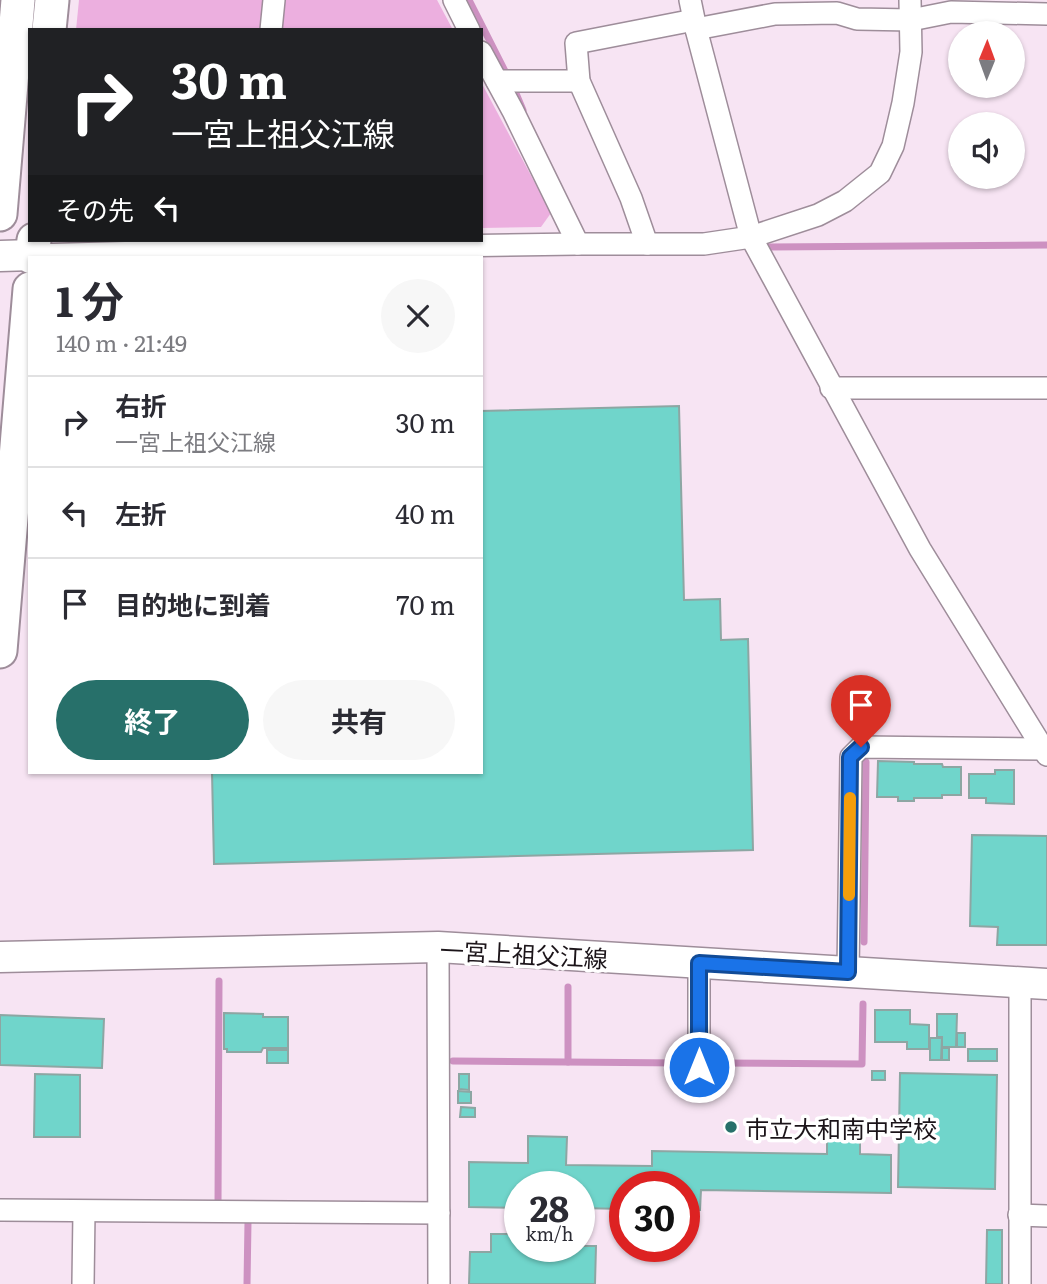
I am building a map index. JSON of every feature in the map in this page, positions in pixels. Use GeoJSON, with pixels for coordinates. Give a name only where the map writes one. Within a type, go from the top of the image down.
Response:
{"type":"FeatureCollection","features":[{"type":"Feature","properties":{"kind":"main road"},"geometry":{"type":"LineString","coordinates":[[0,214],[18,0]]}},
{"type":"Feature","properties":{"kind":"main road"},"geometry":{"type":"LineString","coordinates":[[49,28],[52,0]]}},
{"type":"Feature","properties":{"kind":"main road"},"geometry":{"type":"LineString","coordinates":[[0,256],[33,250]]}},
{"type":"Feature","properties":{"kind":"main road"},"geometry":{"type":"LineString","coordinates":[[0,651],[28,313]]}},
{"type":"Feature","properties":{"kind":"main road","name":"一宮上祖父江線"},"geometry":{"type":"LineString","coordinates":[[0,957],[438,947],[1033,983]]}},
{"type":"Feature","properties":{"kind":"street"},"geometry":{"type":"LineString","coordinates":[[271,28],[274,0]]}},
{"type":"Feature","properties":{"kind":"street"},"geometry":{"type":"LineString","coordinates":[[454,0],[468,28]]}},
{"type":"Feature","properties":{"kind":"street"},"geometry":{"type":"LineString","coordinates":[[33,250],[254,244],[704,244],[751,237],[827,211],[845,201],[880,173],[893,146],[903,103],[911,52],[911,10]]}},
{"type":"Feature","properties":{"kind":"street"},"geometry":{"type":"LineString","coordinates":[[647,244],[631,198],[579,81],[576,43],[693,16],[837,13],[857,19],[911,10],[1047,13]]}},
{"type":"Feature","properties":{"kind":"street"},"geometry":{"type":"LineString","coordinates":[[693,16],[751,237],[920,549],[1045,752]]}},
{"type":"Feature","properties":{"kind":"street"},"geometry":{"type":"LineString","coordinates":[[483,56],[578,244]]}},
{"type":"Feature","properties":{"kind":"street"},"geometry":{"type":"LineString","coordinates":[[497,81],[579,81]]}},
{"type":"Feature","properties":{"kind":"street"},"geometry":{"type":"LineString","coordinates":[[831,388],[1047,388]]}},
{"type":"Feature","properties":{"kind":"street"},"geometry":{"type":"LineString","coordinates":[[848,972],[850,757],[861,747],[1045,752]]}},
{"type":"Feature","properties":{"kind":"street"},"geometry":{"type":"LineString","coordinates":[[438,947],[439,1284]]}},
{"type":"Feature","properties":{"kind":"street"},"geometry":{"type":"LineString","coordinates":[[699,963],[699,1067]]}},
{"type":"Feature","properties":{"kind":"street"},"geometry":{"type":"LineString","coordinates":[[1020,1284],[1019,1215],[1033,983]]}},
{"type":"Feature","properties":{"kind":"street"},"geometry":{"type":"LineString","coordinates":[[0,1210],[439,1213]]}},
{"type":"Feature","properties":{"kind":"street"},"geometry":{"type":"LineString","coordinates":[[83,1284],[84,1212]]}},
{"type":"Feature","properties":{"kind":"street"},"geometry":{"type":"LineString","coordinates":[[1019,1215],[1047,1216]]}},
{"type":"Feature","properties":{"kind":"shaded area"},"geometry":{"type":"Polygon","coordinates":[[[79,0],[265,0],[262,28],[76,28],[79,0]]]}},
{"type":"Feature","properties":{"kind":"shaded area"},"geometry":{"type":"Polygon","coordinates":[[[284,0],[437,0],[452,28],[282,28],[284,0]]]}},
{"type":"Feature","properties":{"kind":"shaded area"},"geometry":{"type":"Polygon","coordinates":[[[483,86],[551,213],[541,227],[483,228],[483,86]]]}},
{"type":"Feature","properties":{"kind":"building"},"geometry":{"type":"Polygon","coordinates":[[[679,406],[684,600],[720,599],[721,640],[748,639],[753,850],[214,864],[212,774],[483,774],[483,411],[679,406]]]}},
{"type":"Feature","properties":{"kind":"building"},"geometry":{"type":"Polygon","coordinates":[[[878,761],[961,767],[961,795],[914,798],[914,801],[898,801],[898,797],[877,797],[878,761]]]}},
{"type":"Feature","properties":{"kind":"building"},"geometry":{"type":"Polygon","coordinates":[[[995,770],[1014,770],[1014,804],[986,803],[986,798],[969,798],[969,774],[995,774],[995,770]]]}},
{"type":"Feature","properties":{"kind":"building"},"geometry":{"type":"Polygon","coordinates":[[[972,835],[1047,836],[1047,945],[997,945],[998,927],[970,926],[972,835]]]}},
{"type":"Feature","properties":{"kind":"building"},"geometry":{"type":"Polygon","coordinates":[[[875,1010],[910,1010],[910,1024],[929,1025],[929,1049],[907,1049],[907,1042],[875,1042],[875,1010]]]}},
{"type":"Feature","properties":{"kind":"building"},"geometry":{"type":"Polygon","coordinates":[[[224,1013],[288,1017],[288,1048],[263,1048],[261,1052],[227,1052],[227,1049],[224,1049],[224,1013]]]}},
{"type":"Feature","properties":{"kind":"building"},"geometry":{"type":"Polygon","coordinates":[[[937,1014],[957,1014],[956,1047],[942,1047],[942,1037],[937,1037],[937,1014]]]}},
{"type":"Feature","properties":{"kind":"building"},"geometry":{"type":"Polygon","coordinates":[[[0,1015],[104,1019],[102,1068],[0,1065],[0,1015]]]}},
{"type":"Feature","properties":{"kind":"building"},"geometry":{"type":"Polygon","coordinates":[[[957,1033],[965,1033],[965,1047],[957,1047],[957,1033]]]}},
{"type":"Feature","properties":{"kind":"building"},"geometry":{"type":"Polygon","coordinates":[[[930,1038],[942,1038],[941,1060],[930,1060],[930,1038]]]}},
{"type":"Feature","properties":{"kind":"building"},"geometry":{"type":"Polygon","coordinates":[[[942,1048],[949,1048],[949,1060],[942,1060],[942,1048]]]}},
{"type":"Feature","properties":{"kind":"building"},"geometry":{"type":"Polygon","coordinates":[[[968,1049],[997,1049],[997,1061],[968,1061],[968,1049]]]}},
{"type":"Feature","properties":{"kind":"building"},"geometry":{"type":"Polygon","coordinates":[[[267,1050],[288,1050],[288,1063],[267,1063],[267,1050]]]}},
{"type":"Feature","properties":{"kind":"building"},"geometry":{"type":"Polygon","coordinates":[[[872,1071],[885,1071],[885,1080],[872,1080],[872,1071]]]}},
{"type":"Feature","properties":{"kind":"building"},"geometry":{"type":"Polygon","coordinates":[[[900,1073],[997,1075],[995,1189],[898,1187],[900,1073]]]}},
{"type":"Feature","properties":{"kind":"building"},"geometry":{"type":"Polygon","coordinates":[[[35,1074],[80,1075],[80,1137],[34,1137],[35,1074]]]}},
{"type":"Feature","properties":{"kind":"building"},"geometry":{"type":"Polygon","coordinates":[[[459,1074],[469,1074],[469,1090],[459,1089],[459,1074]]]}},
{"type":"Feature","properties":{"kind":"building"},"geometry":{"type":"Polygon","coordinates":[[[458,1091],[471,1092],[471,1103],[458,1103],[458,1091]]]}},
{"type":"Feature","properties":{"kind":"building"},"geometry":{"type":"Polygon","coordinates":[[[461,1107],[475,1108],[475,1117],[460,1117],[461,1107]]]}},
{"type":"Feature","properties":{"kind":"building"},"geometry":{"type":"Polygon","coordinates":[[[528,1136],[567,1137],[566,1165],[652,1166],[652,1151],[827,1154],[827,1136],[860,1137],[860,1154],[891,1155],[891,1193],[701,1190],[700,1210],[700,1171],[609,1171],[609,1209],[595,1208],[595,1171],[504,1171],[504,1208],[469,1207],[469,1162],[528,1163],[528,1136]]]}},
{"type":"Feature","properties":{"kind":"building"},"geometry":{"type":"Polygon","coordinates":[[[987,1230],[1002,1230],[1002,1284],[986,1284],[987,1230]]]}},
{"type":"Feature","properties":{"kind":"building"},"geometry":{"type":"Polygon","coordinates":[[[491,1234],[504,1234],[504,1262],[595,1262],[596,1246],[595,1284],[469,1284],[470,1252],[491,1252],[491,1234]]]}},
{"type":"Feature","properties":{"kind":"waterway"},"geometry":{"type":"LineString","coordinates":[[469,0],[507,75]]}},
{"type":"Feature","properties":{"kind":"waterway"},"geometry":{"type":"LineString","coordinates":[[515,91],[523,110]]}},
{"type":"Feature","properties":{"kind":"waterway"},"geometry":{"type":"LineString","coordinates":[[769,247],[1047,245]]}},
{"type":"Feature","properties":{"kind":"waterway"},"geometry":{"type":"LineString","coordinates":[[864,942],[866,762]]}},
{"type":"Feature","properties":{"kind":"waterway"},"geometry":{"type":"LineString","coordinates":[[218,1206],[219,981]]}},
{"type":"Feature","properties":{"kind":"waterway"},"geometry":{"type":"LineString","coordinates":[[568,987],[568,1062]]}},
{"type":"Feature","properties":{"kind":"waterway"},"geometry":{"type":"LineString","coordinates":[[720,1063],[862,1064],[863,1004]]}},
{"type":"Feature","properties":{"kind":"waterway"},"geometry":{"type":"LineString","coordinates":[[453,1061],[681,1063]]}},
{"type":"Feature","properties":{"kind":"waterway"},"geometry":{"type":"LineString","coordinates":[[247,1284],[248,1222]]}},
{"type":"Feature","properties":{"kind":"slow traffic"},"geometry":{"type":"LineString","coordinates":[[849,895],[850,798]]}},
{"type":"Feature","properties":{"kind":"place","name":"市立大和南中学校"},"geometry":{"type":"Point","coordinates":[731,1127]}},
{"type":"Feature","properties":{"kind":"route"},"geometry":{"type":"LineString","coordinates":[[699,1067],[699,963],[848,972],[850,757],[861,747]]}}]}
